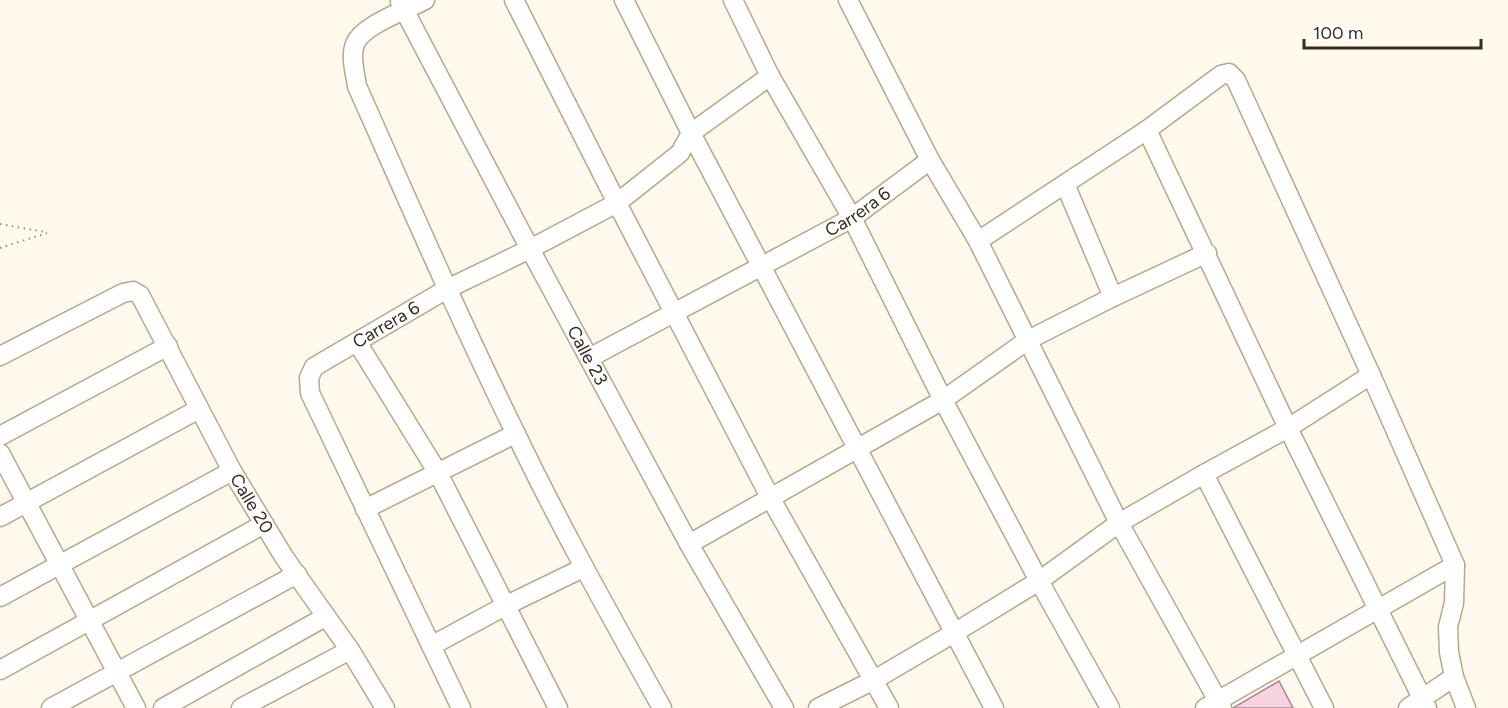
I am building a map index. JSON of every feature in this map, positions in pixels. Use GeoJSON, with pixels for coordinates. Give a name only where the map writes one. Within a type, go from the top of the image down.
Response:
{"type":"FeatureCollection","features":[{"type":"Feature","properties":{"kind":"street"},"geometry":{"type":"LineString","coordinates":[[425,0],[402,6],[360,34],[354,45],[353,60],[357,86],[447,289],[515,434],[584,568],[662,708]]}},
{"type":"Feature","properties":{"kind":"street"},"geometry":{"type":"LineString","coordinates":[[514,0],[616,203],[771,499],[889,708]]}},
{"type":"Feature","properties":{"kind":"street"},"geometry":{"type":"LineString","coordinates":[[624,0],[691,133],[994,708]]}},
{"type":"Feature","properties":{"kind":"street"},"geometry":{"type":"LineString","coordinates":[[733,0],[770,76],[852,218],[943,400],[1039,581],[1110,708]]}},
{"type":"Feature","properties":{"kind":"street"},"geometry":{"type":"LineString","coordinates":[[848,0],[930,160],[978,241],[1119,523],[1215,705],[1297,654],[1455,565]]}},
{"type":"Feature","properties":{"kind":"street","name":"Calle 23"},"geometry":{"type":"LineString","coordinates":[[402,6],[689,544],[784,708]]}},
{"type":"Feature","properties":{"kind":"street"},"geometry":{"type":"LineString","coordinates":[[978,241],[1147,130],[1221,75],[1229,73],[1236,80],[1455,565],[1454,603],[1448,627],[1449,652],[1454,677],[1466,708]]}},
{"type":"Feature","properties":{"kind":"street","name":"Carrera 6"},"geometry":{"type":"LineString","coordinates":[[461,708],[310,393],[309,378],[314,367],[447,289],[530,249],[616,203],[680,153],[691,133],[770,76]]}},
{"type":"Feature","properties":{"kind":"street"},"geometry":{"type":"LineString","coordinates":[[1147,130],[1288,428],[1378,609],[1419,705],[1454,677]]}},
{"type":"Feature","properties":{"kind":"street","name":"Carrera 6"},"geometry":{"type":"LineString","coordinates":[[589,358],[852,218],[930,160]]}},
{"type":"Feature","properties":{"kind":"street"},"geometry":{"type":"LineString","coordinates":[[1065,184],[1113,297]]}},
{"type":"Feature","properties":{"kind":"street"},"geometry":{"type":"LineString","coordinates":[[689,544],[943,400],[1028,340],[1207,253]]}},
{"type":"Feature","properties":{"kind":"street","name":"Calle 20"},"geometry":{"type":"LineString","coordinates":[[0,356],[123,293],[133,291],[140,295],[232,471],[284,557],[350,650],[385,708]]}},
{"type":"Feature","properties":{"kind":"street"},"geometry":{"type":"LineString","coordinates":[[357,342],[438,473],[558,708]]}},
{"type":"Feature","properties":{"kind":"street"},"geometry":{"type":"LineString","coordinates":[[0,436],[168,346]]}},
{"type":"Feature","properties":{"kind":"street"},"geometry":{"type":"LineString","coordinates":[[818,708],[874,680],[954,633],[1039,581],[1119,523],[1288,428],[1371,375]]}},
{"type":"Feature","properties":{"kind":"street"},"geometry":{"type":"LineString","coordinates":[[0,517],[199,409]]}},
{"type":"Feature","properties":{"kind":"street"},"geometry":{"type":"LineString","coordinates":[[365,509],[515,434]]}},
{"type":"Feature","properties":{"kind":"street"},"geometry":{"type":"LineString","coordinates":[[0,453],[136,708]]}},
{"type":"Feature","properties":{"kind":"street"},"geometry":{"type":"LineString","coordinates":[[0,597],[232,471]]}},
{"type":"Feature","properties":{"kind":"street"},"geometry":{"type":"LineString","coordinates":[[1204,474],[1324,708]]}},
{"type":"Feature","properties":{"kind":"street"},"geometry":{"type":"LineString","coordinates":[[0,670],[264,524]]}},
{"type":"Feature","properties":{"kind":"street"},"geometry":{"type":"LineString","coordinates":[[431,646],[505,606],[584,568]]}},
{"type":"Feature","properties":{"kind":"street"},"geometry":{"type":"LineString","coordinates":[[51,708],[297,574]]}},
{"type":"Feature","properties":{"kind":"street"},"geometry":{"type":"LineString","coordinates":[[163,708],[325,617]]}},
{"type":"Feature","properties":{"kind":"street"},"geometry":{"type":"LineString","coordinates":[[241,708],[350,650]]}},
{"type":"Feature","properties":{"kind":"path"},"geometry":{"type":"LineString","coordinates":[[0,224],[47,232],[0,248]]}},
{"type":"Feature","properties":{"kind":"building"},"geometry":{"type":"Polygon","coordinates":[[[1279,681],[1293,708],[1233,708],[1279,681]]]}}]}
